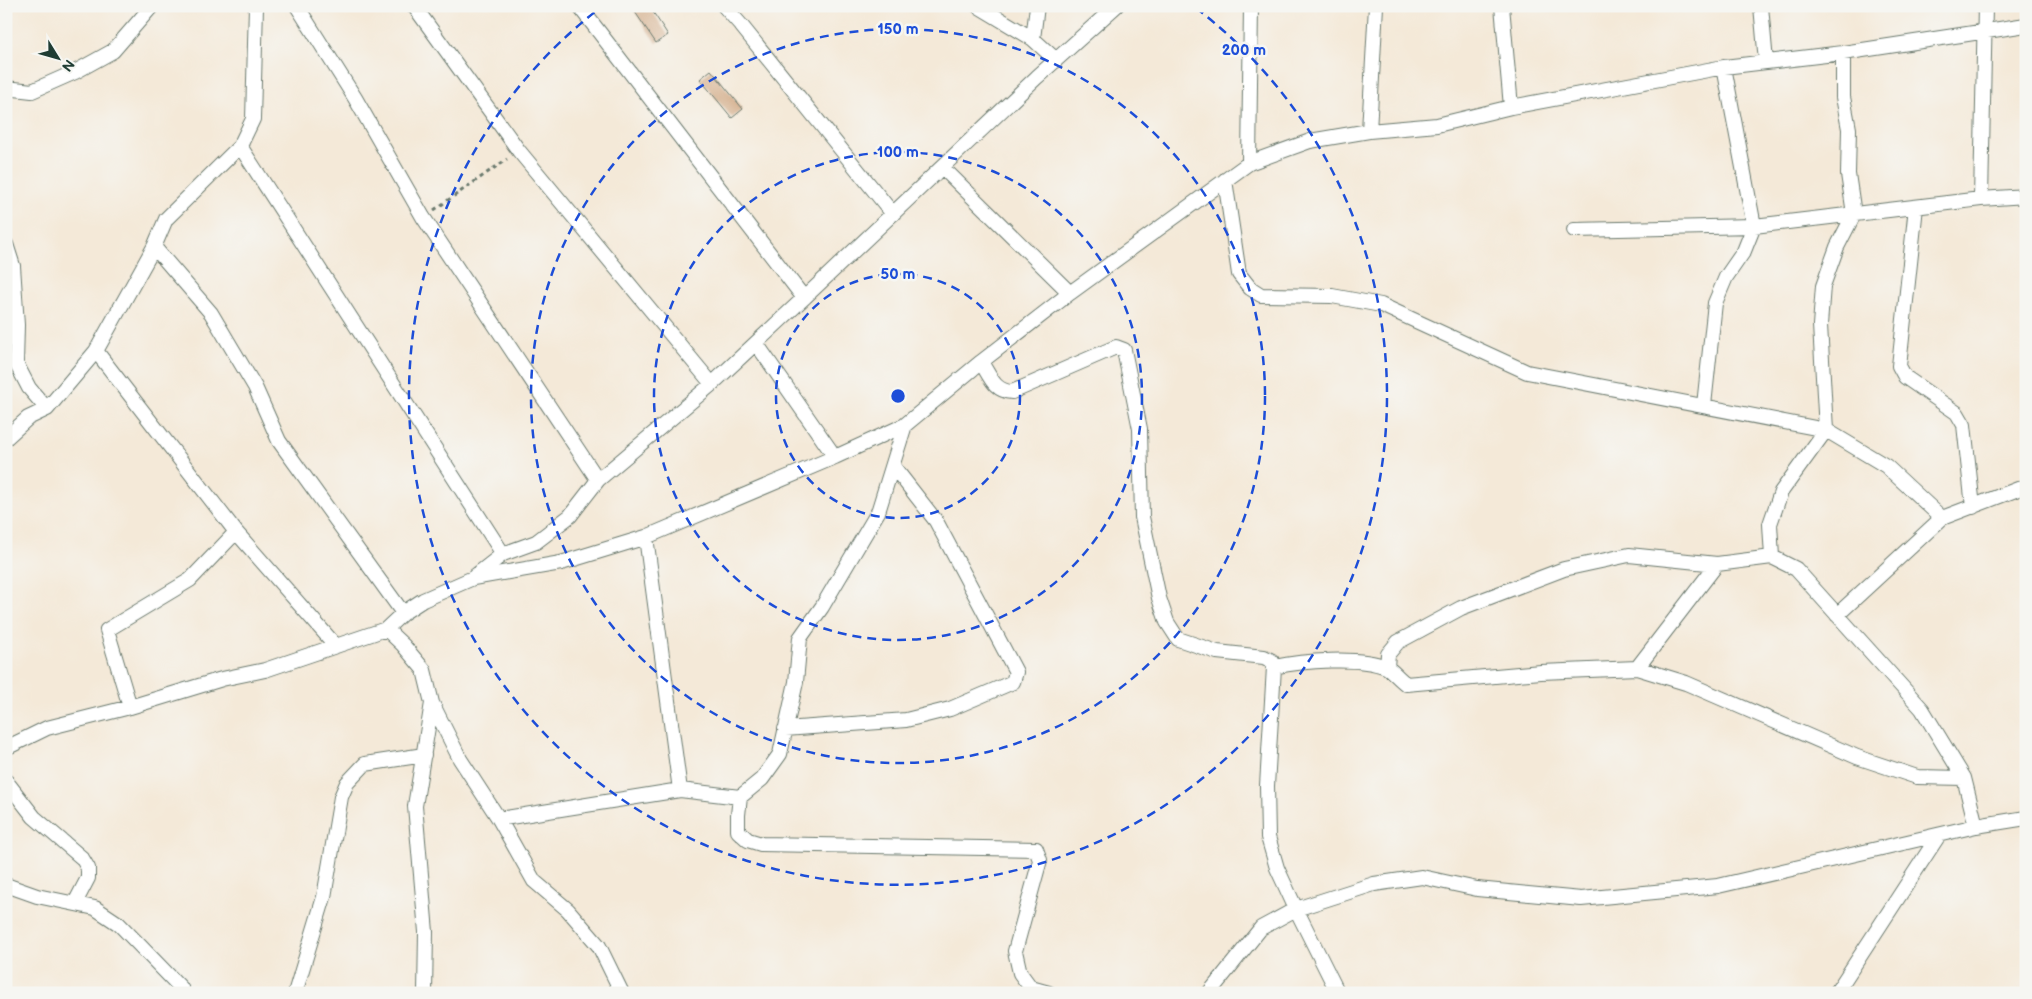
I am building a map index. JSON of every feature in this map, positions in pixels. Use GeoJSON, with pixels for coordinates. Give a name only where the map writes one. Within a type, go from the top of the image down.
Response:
{"type":"FeatureCollection","features":[{"type":"Feature","properties":{"kind":"street"},"geometry":{"type":"LineString","coordinates":[[6,88],[32,91],[75,72],[112,51],[152,6]]}},
{"type":"Feature","properties":{"kind":"street"},"geometry":{"type":"LineString","coordinates":[[6,438],[28,418],[47,409],[96,351],[154,247],[166,219],[240,146],[253,119],[256,6]]}},
{"type":"Feature","properties":{"kind":"street"},"geometry":{"type":"LineString","coordinates":[[298,6],[355,98],[423,217],[598,480]]}},
{"type":"Feature","properties":{"kind":"street"},"geometry":{"type":"LineString","coordinates":[[414,6],[519,151],[712,384]]}},
{"type":"Feature","properties":{"kind":"street"},"geometry":{"type":"LineString","coordinates":[[578,6],[804,298]]}},
{"type":"Feature","properties":{"kind":"street"},"geometry":{"type":"LineString","coordinates":[[724,6],[893,214]]}},
{"type":"Feature","properties":{"kind":"street"},"geometry":{"type":"LineString","coordinates":[[978,6],[1033,39],[1056,60]]}},
{"type":"Feature","properties":{"kind":"street"},"geometry":{"type":"LineString","coordinates":[[1033,39],[1037,6]]}},
{"type":"Feature","properties":{"kind":"street"},"geometry":{"type":"LineString","coordinates":[[6,748],[47,728],[130,707],[222,679],[265,670],[386,629],[403,613],[423,600],[472,578],[503,554],[536,542],[570,516],[598,480],[712,384],[1056,60],[1116,6]]}},
{"type":"Feature","properties":{"kind":"street"},"geometry":{"type":"LineString","coordinates":[[1249,163],[1251,6]]}},
{"type":"Feature","properties":{"kind":"street"},"geometry":{"type":"LineString","coordinates":[[1369,131],[1376,6]]}},
{"type":"Feature","properties":{"kind":"street"},"geometry":{"type":"LineString","coordinates":[[1502,6],[1511,107]]}},
{"type":"Feature","properties":{"kind":"street"},"geometry":{"type":"LineString","coordinates":[[1761,6],[1766,62]]}},
{"type":"Feature","properties":{"kind":"street"},"geometry":{"type":"LineString","coordinates":[[1981,199],[1985,6]]}},
{"type":"Feature","properties":{"kind":"street"},"geometry":{"type":"LineString","coordinates":[[472,578],[561,564],[646,537],[835,457],[905,425],[981,362],[1070,293],[1249,163],[1310,142],[1369,131],[1437,125],[1511,107],[1724,67],[1843,53],[2026,25]]}},
{"type":"Feature","properties":{"kind":"street"},"geometry":{"type":"LineString","coordinates":[[1772,557],[1770,524],[1781,492],[1826,430],[1820,325],[1823,286],[1838,247],[1854,214],[1848,174],[1849,129],[1843,97],[1843,53]]}},
{"type":"Feature","properties":{"kind":"street"},"geometry":{"type":"LineString","coordinates":[[1704,406],[1715,303],[1726,276],[1744,251],[1754,226],[1724,67]]}},
{"type":"Feature","properties":{"kind":"street"},"geometry":{"type":"LineString","coordinates":[[240,146],[503,554]]}},
{"type":"Feature","properties":{"kind":"street"},"geometry":{"type":"LineString","coordinates":[[942,167],[1070,293]]}},
{"type":"Feature","properties":{"kind":"street"},"geometry":{"type":"LineString","coordinates":[[1225,180],[1239,274],[1250,288],[1262,295],[1332,296],[1381,305],[1527,372],[1826,430],[1886,466],[1942,518]]}},
{"type":"Feature","properties":{"kind":"street"},"geometry":{"type":"LineString","coordinates":[[1574,230],[1754,226],[1981,199],[2026,196]]}},
{"type":"Feature","properties":{"kind":"street"},"geometry":{"type":"LineString","coordinates":[[1916,207],[1899,366],[1905,377],[1957,413],[1964,425],[1973,507]]}},
{"type":"Feature","properties":{"kind":"street"},"geometry":{"type":"LineString","coordinates":[[6,244],[14,276],[17,325],[16,363],[29,388],[47,409]]}},
{"type":"Feature","properties":{"kind":"street"},"geometry":{"type":"LineString","coordinates":[[154,247],[211,313],[255,387],[279,441],[403,613]]}},
{"type":"Feature","properties":{"kind":"street"},"geometry":{"type":"LineString","coordinates":[[756,343],[835,457]]}},
{"type":"Feature","properties":{"kind":"street"},"geometry":{"type":"LineString","coordinates":[[981,362],[996,386],[1003,392],[1012,392],[1116,347],[1124,350],[1140,429],[1142,517],[1159,598],[1167,622],[1178,639],[1217,652],[1264,657],[1272,661],[1274,667],[1267,786],[1268,837],[1277,868],[1338,993]]}},
{"type":"Feature","properties":{"kind":"street"},"geometry":{"type":"LineString","coordinates":[[96,351],[236,532],[336,646]]}},
{"type":"Feature","properties":{"kind":"street"},"geometry":{"type":"LineString","coordinates":[[905,425],[878,512],[822,607],[800,638],[796,682],[780,754],[762,779],[740,797],[738,831],[748,840],[761,844],[1036,849],[1040,860],[1015,951],[1020,972],[1031,988],[1049,993]]}},
{"type":"Feature","properties":{"kind":"street"},"geometry":{"type":"LineString","coordinates":[[786,729],[906,720],[950,709],[1013,682],[1016,677],[1016,672],[936,521],[892,466]]}},
{"type":"Feature","properties":{"kind":"street"},"geometry":{"type":"LineString","coordinates":[[1837,616],[1942,518],[2026,486]]}},
{"type":"Feature","properties":{"kind":"street"},"geometry":{"type":"LineString","coordinates":[[130,707],[107,630],[190,580],[236,532]]}},
{"type":"Feature","properties":{"kind":"street"},"geometry":{"type":"LineString","coordinates":[[646,537],[680,790]]}},
{"type":"Feature","properties":{"kind":"street"},"geometry":{"type":"LineString","coordinates":[[1387,667],[1388,654],[1398,642],[1461,608],[1564,569],[1629,555],[1717,564],[1772,557],[1796,568],[1922,709],[1964,778],[1976,826]]}},
{"type":"Feature","properties":{"kind":"street"},"geometry":{"type":"LineString","coordinates":[[1637,668],[1717,564]]}},
{"type":"Feature","properties":{"kind":"street"},"geometry":{"type":"LineString","coordinates":[[386,629],[403,644],[424,670],[432,703],[460,759],[499,819],[534,881],[568,910],[599,946],[622,992]]}},
{"type":"Feature","properties":{"kind":"street"},"geometry":{"type":"LineString","coordinates":[[1274,667],[1298,662],[1360,662],[1387,667],[1398,679],[1406,684],[1541,672],[1637,668],[1686,683],[1858,757],[1917,777],[1964,778]]}},
{"type":"Feature","properties":{"kind":"street"},"geometry":{"type":"LineString","coordinates":[[425,993],[426,932],[415,806],[432,703]]}},
{"type":"Feature","properties":{"kind":"street"},"geometry":{"type":"LineString","coordinates":[[295,993],[324,897],[341,797],[347,783],[365,764],[424,755]]}},
{"type":"Feature","properties":{"kind":"street"},"geometry":{"type":"LineString","coordinates":[[6,781],[34,817],[82,858],[88,868],[88,878],[75,903]]}},
{"type":"Feature","properties":{"kind":"street"},"geometry":{"type":"LineString","coordinates":[[499,819],[680,790],[740,797]]}},
{"type":"Feature","properties":{"kind":"street"},"geometry":{"type":"LineString","coordinates":[[1208,993],[1261,928],[1296,909],[1374,884],[1422,876],[1477,889],[1581,898],[1718,886],[1976,826],[2026,818]]}},
{"type":"Feature","properties":{"kind":"street"},"geometry":{"type":"LineString","coordinates":[[1836,993],[1938,835]]}},
{"type":"Feature","properties":{"kind":"street"},"geometry":{"type":"LineString","coordinates":[[6,885],[37,896],[95,908],[119,924],[181,988],[183,993]]}},
{"type":"Feature","properties":{"kind":"path"},"geometry":{"type":"LineString","coordinates":[[423,217],[519,151]]}},
{"type":"Feature","properties":{"kind":"building"},"geometry":{"type":"Polygon","coordinates":[[[631,6],[649,6],[668,35],[656,43],[631,6]]]}},
{"type":"Feature","properties":{"kind":"building"},"geometry":{"type":"Polygon","coordinates":[[[711,70],[743,109],[732,118],[700,79],[711,70]]]}}]}
